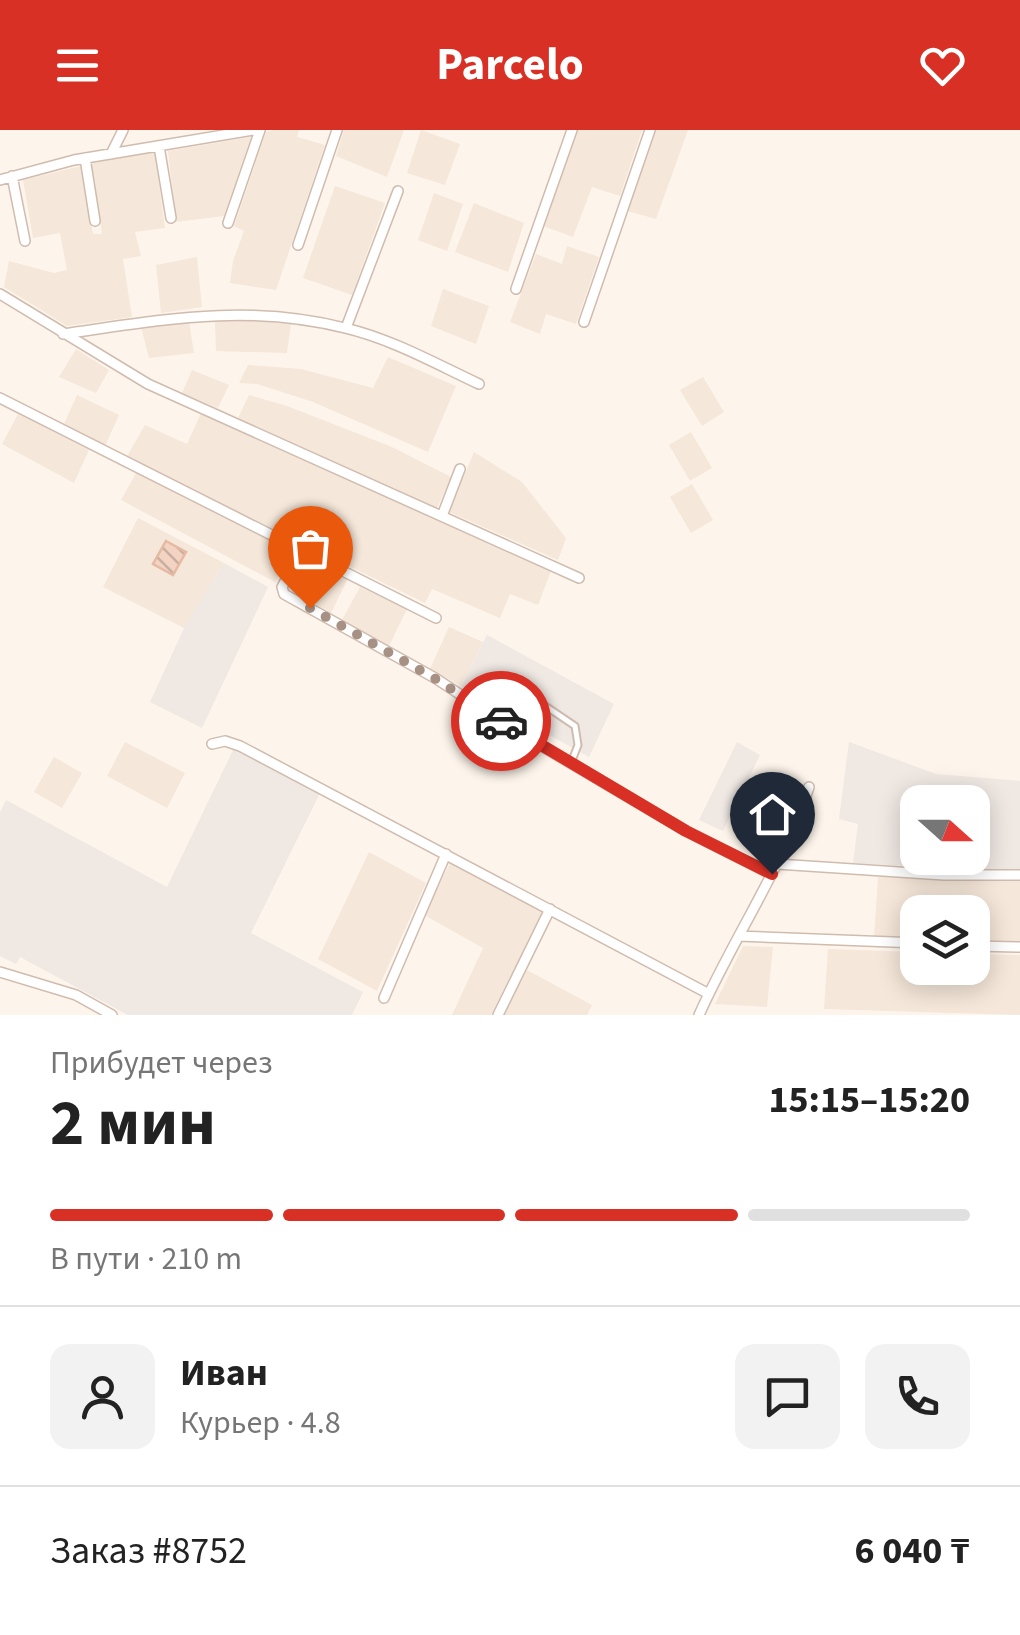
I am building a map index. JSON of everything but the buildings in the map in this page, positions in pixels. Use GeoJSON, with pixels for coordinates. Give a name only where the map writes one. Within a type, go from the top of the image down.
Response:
{"type":"FeatureCollection","features":[{"type":"Feature","properties":{"kind":"street"},"geometry":{"type":"LineString","coordinates":[[111,154],[124,130]]}},
{"type":"Feature","properties":{"kind":"street"},"geometry":{"type":"LineString","coordinates":[[0,180],[85,158],[256,130],[228,223]]}},
{"type":"Feature","properties":{"kind":"street"},"geometry":{"type":"LineString","coordinates":[[298,245],[337,130]]}},
{"type":"Feature","properties":{"kind":"street"},"geometry":{"type":"LineString","coordinates":[[516,289],[572,130]]}},
{"type":"Feature","properties":{"kind":"street"},"geometry":{"type":"LineString","coordinates":[[584,322],[650,130]]}},
{"type":"Feature","properties":{"kind":"street"},"geometry":{"type":"LineString","coordinates":[[159,146],[171,218]]}},
{"type":"Feature","properties":{"kind":"street"},"geometry":{"type":"LineString","coordinates":[[85,158],[95,221]]}},
{"type":"Feature","properties":{"kind":"street"},"geometry":{"type":"LineString","coordinates":[[12,176],[25,240]]}},
{"type":"Feature","properties":{"kind":"street"},"geometry":{"type":"LineString","coordinates":[[346,328],[398,191]]}},
{"type":"Feature","properties":{"kind":"street"},"geometry":{"type":"LineString","coordinates":[[0,294],[148,384],[579,578]]}},
{"type":"Feature","properties":{"kind":"street"},"geometry":{"type":"LineString","coordinates":[[64,334],[246,313],[346,328],[394,344],[479,384]]}},
{"type":"Feature","properties":{"kind":"street"},"geometry":{"type":"LineString","coordinates":[[0,398],[436,618]]}},
{"type":"Feature","properties":{"kind":"street"},"geometry":{"type":"LineString","coordinates":[[442,516],[460,469]]}},
{"type":"Feature","properties":{"kind":"street"},"geometry":{"type":"LineString","coordinates":[[301,552],[282,587],[284,594],[434,678],[686,831],[772,874]]}},
{"type":"Feature","properties":{"kind":"street"},"geometry":{"type":"LineString","coordinates":[[212,744],[224,741],[240,746],[708,994]]}},
{"type":"Feature","properties":{"kind":"street"},"geometry":{"type":"LineString","coordinates":[[699,1015],[793,834],[808,786]]}},
{"type":"Feature","properties":{"kind":"street"},"geometry":{"type":"LineString","coordinates":[[384,998],[446,854]]}},
{"type":"Feature","properties":{"kind":"street"},"geometry":{"type":"LineString","coordinates":[[778,864],[944,875],[1020,875]]}},
{"type":"Feature","properties":{"kind":"street"},"geometry":{"type":"LineString","coordinates":[[498,1015],[550,909]]}},
{"type":"Feature","properties":{"kind":"street"},"geometry":{"type":"LineString","coordinates":[[738,936],[900,942]]}},
{"type":"Feature","properties":{"kind":"street"},"geometry":{"type":"LineString","coordinates":[[990,947],[1020,948]]}},
{"type":"Feature","properties":{"kind":"street"},"geometry":{"type":"LineString","coordinates":[[0,972],[76,995],[112,1015]]}},
{"type":"Feature","properties":{"kind":"lane"},"geometry":{"type":"LineString","coordinates":[[536,699],[575,726],[578,744],[572,763]]}},
{"type":"Feature","properties":{"kind":"shaded area"},"geometry":{"type":"Polygon","coordinates":[[[299,130],[297,137],[325,145],[276,290],[230,283],[244,231],[234,226],[266,132],[299,130]]]}},
{"type":"Feature","properties":{"kind":"shaded area"},"geometry":{"type":"Polygon","coordinates":[[[344,130],[404,130],[387,177],[336,156],[344,130]]]}},
{"type":"Feature","properties":{"kind":"shaded area"},"geometry":{"type":"Polygon","coordinates":[[[421,130],[460,144],[445,185],[407,173],[421,130]]]}},
{"type":"Feature","properties":{"kind":"shaded area"},"geometry":{"type":"Polygon","coordinates":[[[578,130],[642,130],[620,196],[592,187],[573,237],[543,226],[578,130]]]}},
{"type":"Feature","properties":{"kind":"shaded area"},"geometry":{"type":"Polygon","coordinates":[[[655,130],[688,130],[656,219],[627,211],[655,130]]]}},
{"type":"Feature","properties":{"kind":"shaded area"},"geometry":{"type":"Polygon","coordinates":[[[251,137],[224,216],[176,222],[168,151],[251,137]]]}},
{"type":"Feature","properties":{"kind":"shaded area"},"geometry":{"type":"Polygon","coordinates":[[[155,152],[165,228],[135,232],[141,256],[123,259],[132,317],[67,326],[4,287],[9,261],[54,273],[67,270],[60,233],[33,238],[23,180],[81,166],[93,234],[102,234],[91,163],[155,152]]]}},
{"type":"Feature","properties":{"kind":"shaded area"},"geometry":{"type":"Polygon","coordinates":[[[335,186],[385,203],[352,295],[303,278],[335,186]]]}},
{"type":"Feature","properties":{"kind":"shaded area"},"geometry":{"type":"Polygon","coordinates":[[[434,193],[463,204],[447,251],[418,240],[434,193]]]}},
{"type":"Feature","properties":{"kind":"shaded area"},"geometry":{"type":"Polygon","coordinates":[[[474,203],[524,223],[508,272],[455,252],[474,203]]]}},
{"type":"Feature","properties":{"kind":"shaded area"},"geometry":{"type":"Polygon","coordinates":[[[567,246],[599,257],[576,324],[546,314],[540,334],[510,322],[536,254],[562,264],[567,246]]]}},
{"type":"Feature","properties":{"kind":"shaded area"},"geometry":{"type":"Polygon","coordinates":[[[197,257],[202,307],[161,313],[156,265],[197,257]]]}},
{"type":"Feature","properties":{"kind":"shaded area"},"geometry":{"type":"Polygon","coordinates":[[[443,289],[489,306],[476,344],[431,326],[443,289]]]}},
{"type":"Feature","properties":{"kind":"shaded area"},"geometry":{"type":"Polygon","coordinates":[[[246,319],[291,324],[287,353],[216,351],[215,321],[246,319]]]}},
{"type":"Feature","properties":{"kind":"shaded area"},"geometry":{"type":"Polygon","coordinates":[[[189,322],[194,353],[149,358],[141,327],[189,322]]]}},
{"type":"Feature","properties":{"kind":"shaded area"},"geometry":{"type":"Polygon","coordinates":[[[76,349],[109,370],[96,393],[59,377],[76,349]]]}},
{"type":"Feature","properties":{"kind":"shaded area"},"geometry":{"type":"Polygon","coordinates":[[[388,357],[456,386],[428,452],[313,402],[257,384],[239,383],[248,365],[301,369],[373,388],[388,357]]]}},
{"type":"Feature","properties":{"kind":"shaded area"},"geometry":{"type":"Polygon","coordinates":[[[192,370],[229,385],[218,408],[182,393],[192,370]]]}},
{"type":"Feature","properties":{"kind":"shaded area"},"geometry":{"type":"Polygon","coordinates":[[[703,377],[724,412],[702,426],[680,390],[703,377]]]}},
{"type":"Feature","properties":{"kind":"shaded area"},"geometry":{"type":"Polygon","coordinates":[[[77,395],[119,415],[105,446],[64,424],[77,395]]]}},
{"type":"Feature","properties":{"kind":"shaded area"},"geometry":{"type":"Polygon","coordinates":[[[249,395],[392,447],[451,477],[437,508],[238,418],[249,395]]]}},
{"type":"Feature","properties":{"kind":"shaded area"},"geometry":{"type":"Polygon","coordinates":[[[201,413],[551,571],[538,605],[510,594],[500,618],[432,589],[425,603],[126,458],[145,425],[187,444],[201,413]]]}},
{"type":"Feature","properties":{"kind":"shaded area"},"geometry":{"type":"Polygon","coordinates":[[[18,414],[89,450],[74,483],[2,444],[18,414]]]}},
{"type":"Feature","properties":{"kind":"shaded area"},"geometry":{"type":"Polygon","coordinates":[[[691,432],[712,468],[690,481],[669,445],[691,432]]]}},
{"type":"Feature","properties":{"kind":"shaded area"},"geometry":{"type":"Polygon","coordinates":[[[474,452],[522,482],[566,538],[558,560],[449,512],[474,452]]]}},
{"type":"Feature","properties":{"kind":"shaded area"},"geometry":{"type":"Polygon","coordinates":[[[136,473],[291,552],[275,582],[121,500],[136,473]]]}},
{"type":"Feature","properties":{"kind":"shaded area"},"geometry":{"type":"Polygon","coordinates":[[[692,484],[713,520],[691,533],[670,497],[692,484]]]}},
{"type":"Feature","properties":{"kind":"shaded area"},"geometry":{"type":"Polygon","coordinates":[[[138,518],[224,563],[184,628],[103,587],[138,518]]]}},
{"type":"Feature","properties":{"kind":"shaded area"},"geometry":{"type":"Polygon","coordinates":[[[304,558],[347,580],[331,613],[288,588],[304,558]]]}},
{"type":"Feature","properties":{"kind":"shaded area"},"geometry":{"type":"Polygon","coordinates":[[[224,563],[268,587],[202,728],[150,702],[184,628],[224,563]]]}},
{"type":"Feature","properties":{"kind":"shaded area"},"geometry":{"type":"Polygon","coordinates":[[[360,587],[407,609],[389,646],[342,620],[360,587]]]}},
{"type":"Feature","properties":{"kind":"shaded area"},"geometry":{"type":"Polygon","coordinates":[[[449,627],[483,642],[461,686],[430,669],[449,627]]]}},
{"type":"Feature","properties":{"kind":"shaded area"},"geometry":{"type":"Polygon","coordinates":[[[487,635],[614,704],[589,757],[461,686],[487,635]]]}},
{"type":"Feature","properties":{"kind":"shaded area"},"geometry":{"type":"Polygon","coordinates":[[[125,742],[185,773],[167,808],[107,776],[125,742]]]}},
{"type":"Feature","properties":{"kind":"shaded area"},"geometry":{"type":"Polygon","coordinates":[[[737,742],[760,755],[723,831],[699,820],[737,742]]]}},
{"type":"Feature","properties":{"kind":"shaded area"},"geometry":{"type":"Polygon","coordinates":[[[849,742],[936,774],[1020,781],[1020,872],[990,870],[990,785],[900,785],[900,866],[853,863],[858,824],[839,819],[849,742]]]}},
{"type":"Feature","properties":{"kind":"shaded area"},"geometry":{"type":"Polygon","coordinates":[[[234,748],[320,793],[251,933],[363,992],[352,1015],[128,1015],[20,957],[16,964],[0,956],[0,812],[6,800],[167,887],[234,748]]]}},
{"type":"Feature","properties":{"kind":"shaded area"},"geometry":{"type":"Polygon","coordinates":[[[54,757],[82,773],[62,808],[34,792],[54,757]]]}},
{"type":"Feature","properties":{"kind":"shaded area"},"geometry":{"type":"Polygon","coordinates":[[[369,852],[426,883],[377,991],[318,959],[369,852]]]}},
{"type":"Feature","properties":{"kind":"shaded area"},"geometry":{"type":"Polygon","coordinates":[[[450,863],[543,912],[491,1015],[452,1015],[483,948],[424,915],[450,863]]]}},
{"type":"Feature","properties":{"kind":"shaded area"},"geometry":{"type":"Polygon","coordinates":[[[878,877],[1020,881],[1020,942],[990,941],[990,895],[900,895],[900,937],[874,936],[878,877]]]}},
{"type":"Feature","properties":{"kind":"shaded area"},"geometry":{"type":"Polygon","coordinates":[[[743,946],[773,947],[767,1007],[715,1004],[743,946]]]}},
{"type":"Feature","properties":{"kind":"shaded area"},"geometry":{"type":"Polygon","coordinates":[[[828,949],[900,951],[900,985],[990,985],[990,954],[1020,955],[1020,1015],[824,1009],[828,949]]]}},
{"type":"Feature","properties":{"kind":"shaded area"},"geometry":{"type":"Polygon","coordinates":[[[527,970],[592,1005],[587,1015],[504,1015],[527,970]]]}},
{"type":"Feature","properties":{"kind":"way so far"},"geometry":{"type":"LineString","coordinates":[[310,608],[501,721]]}},
{"type":"Feature","properties":{"kind":"route"},"geometry":{"type":"LineString","coordinates":[[501,721],[686,831],[772,874]]}}]}
